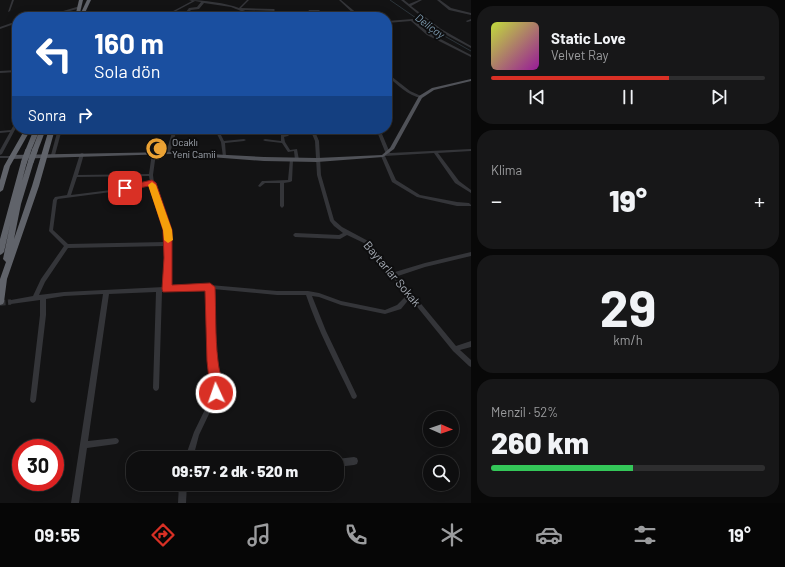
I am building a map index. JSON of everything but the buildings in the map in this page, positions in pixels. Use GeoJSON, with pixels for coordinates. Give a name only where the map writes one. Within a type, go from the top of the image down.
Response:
{"type":"FeatureCollection","features":[{"type":"Feature","properties":{"kind":"highway"},"geometry":{"type":"LineString","coordinates":[[78,12],[81,0]]}},
{"type":"Feature","properties":{"kind":"highway"},"geometry":{"type":"LineString","coordinates":[[84,12],[89,0]]}},
{"type":"Feature","properties":{"kind":"highway"},"geometry":{"type":"LineString","coordinates":[[0,190],[1,181],[25,134]]}},
{"type":"Feature","properties":{"kind":"highway"},"geometry":{"type":"LineString","coordinates":[[0,302],[28,151],[35,134]]}},
{"type":"Feature","properties":{"kind":"highway"},"geometry":{"type":"LineString","coordinates":[[0,252],[27,162],[35,150],[41,134]]}},
{"type":"Feature","properties":{"kind":"highway"},"geometry":{"type":"LineString","coordinates":[[4,281],[20,238],[51,134]]}},
{"type":"Feature","properties":{"kind":"main road"},"geometry":{"type":"LineString","coordinates":[[12,157],[82,154],[168,153],[291,160],[317,160],[385,155],[395,144],[420,98],[433,90],[471,80]]}},
{"type":"Feature","properties":{"kind":"street"},"geometry":{"type":"LineString","coordinates":[[9,11],[13,0]]}},
{"type":"Feature","properties":{"kind":"street"},"geometry":{"type":"LineString","coordinates":[[190,0],[240,9],[274,10]]}},
{"type":"Feature","properties":{"kind":"street"},"geometry":{"type":"LineString","coordinates":[[240,9],[248,0]]}},
{"type":"Feature","properties":{"kind":"street"},"geometry":{"type":"LineString","coordinates":[[340,0],[354,12]]}},
{"type":"Feature","properties":{"kind":"street"},"geometry":{"type":"LineString","coordinates":[[402,0],[440,30],[471,47]]}},
{"type":"Feature","properties":{"kind":"street"},"geometry":{"type":"LineString","coordinates":[[410,5],[420,0]]}},
{"type":"Feature","properties":{"kind":"street"},"geometry":{"type":"LineString","coordinates":[[438,0],[450,10],[471,14]]}},
{"type":"Feature","properties":{"kind":"street"},"geometry":{"type":"LineString","coordinates":[[173,12],[194,1]]}},
{"type":"Feature","properties":{"kind":"street"},"geometry":{"type":"LineString","coordinates":[[187,12],[190,9],[198,8],[203,2]]}},
{"type":"Feature","properties":{"kind":"street"},"geometry":{"type":"LineString","coordinates":[[62,12],[80,7]]}},
{"type":"Feature","properties":{"kind":"street"},"geometry":{"type":"LineString","coordinates":[[240,9],[247,12]]}},
{"type":"Feature","properties":{"kind":"street"},"geometry":{"type":"LineString","coordinates":[[309,12],[319,11]]}},
{"type":"Feature","properties":{"kind":"street"},"geometry":{"type":"LineString","coordinates":[[465,13],[471,11]]}},
{"type":"Feature","properties":{"kind":"street"},"geometry":{"type":"LineString","coordinates":[[392,22],[412,20],[428,34],[471,56]]}},
{"type":"Feature","properties":{"kind":"street"},"geometry":{"type":"LineString","coordinates":[[467,21],[471,20]]}},
{"type":"Feature","properties":{"kind":"street"},"geometry":{"type":"LineString","coordinates":[[0,28],[12,24]]}},
{"type":"Feature","properties":{"kind":"street"},"geometry":{"type":"LineString","coordinates":[[0,72],[12,71]]}},
{"type":"Feature","properties":{"kind":"street"},"geometry":{"type":"LineString","coordinates":[[392,79],[409,92],[420,98]]}},
{"type":"Feature","properties":{"kind":"street"},"geometry":{"type":"LineString","coordinates":[[0,132],[12,131]]}},
{"type":"Feature","properties":{"kind":"street"},"geometry":{"type":"LineString","coordinates":[[12,131],[0,156],[12,157]]}},
{"type":"Feature","properties":{"kind":"street"},"geometry":{"type":"LineString","coordinates":[[53,155],[59,134]]}},
{"type":"Feature","properties":{"kind":"street"},"geometry":{"type":"LineString","coordinates":[[168,153],[174,134]]}},
{"type":"Feature","properties":{"kind":"street"},"geometry":{"type":"LineString","coordinates":[[219,134],[223,142],[224,156]]}},
{"type":"Feature","properties":{"kind":"street","name":"Baytarlar Sokak"},"geometry":{"type":"LineString","coordinates":[[314,134],[317,141],[318,175],[332,221],[337,227],[359,236],[368,243],[455,349],[471,364]]}},
{"type":"Feature","properties":{"kind":"street"},"geometry":{"type":"LineString","coordinates":[[380,134],[394,182],[404,186],[419,196],[457,204],[469,204]]}},
{"type":"Feature","properties":{"kind":"street"},"geometry":{"type":"LineString","coordinates":[[287,135],[282,136],[283,142],[290,151],[296,150],[297,160]]}},
{"type":"Feature","properties":{"kind":"street"},"geometry":{"type":"LineString","coordinates":[[223,142],[244,140]]}},
{"type":"Feature","properties":{"kind":"street"},"geometry":{"type":"LineString","coordinates":[[264,140],[283,142]]}},
{"type":"Feature","properties":{"kind":"street"},"geometry":{"type":"LineString","coordinates":[[385,155],[471,150]]}},
{"type":"Feature","properties":{"kind":"street"},"geometry":{"type":"LineString","coordinates":[[154,153],[151,175],[152,183],[167,230],[169,244],[167,289]]}},
{"type":"Feature","properties":{"kind":"street"},"geometry":{"type":"LineString","coordinates":[[436,153],[457,182],[471,192]]}},
{"type":"Feature","properties":{"kind":"street"},"geometry":{"type":"LineString","coordinates":[[69,195],[82,154]]}},
{"type":"Feature","properties":{"kind":"street"},"geometry":{"type":"LineString","coordinates":[[260,186],[264,182],[282,183],[292,179],[291,160]]}},
{"type":"Feature","properties":{"kind":"street"},"geometry":{"type":"LineString","coordinates":[[76,176],[151,175]]}},
{"type":"Feature","properties":{"kind":"street"},"geometry":{"type":"LineString","coordinates":[[152,183],[111,191],[69,195],[58,198],[55,200],[51,231],[66,246],[169,244]]}},
{"type":"Feature","properties":{"kind":"street"},"geometry":{"type":"LineString","coordinates":[[282,183],[282,206]]}},
{"type":"Feature","properties":{"kind":"street"},"geometry":{"type":"LineString","coordinates":[[296,235],[340,237],[348,232]]}},
{"type":"Feature","properties":{"kind":"street"},"geometry":{"type":"LineString","coordinates":[[35,298],[43,281],[66,246]]}},
{"type":"Feature","properties":{"kind":"street"},"geometry":{"type":"LineString","coordinates":[[394,275],[425,265],[471,254]]}},
{"type":"Feature","properties":{"kind":"street"},"geometry":{"type":"LineString","coordinates":[[191,451],[196,434],[216,393],[216,381],[212,361],[210,287]]}},
{"type":"Feature","properties":{"kind":"street"},"geometry":{"type":"LineString","coordinates":[[11,302],[43,297],[210,287],[319,295],[341,303],[385,312],[399,307],[410,295]]}},
{"type":"Feature","properties":{"kind":"street"},"geometry":{"type":"LineString","coordinates":[[156,388],[159,290]]}},
{"type":"Feature","properties":{"kind":"street"},"geometry":{"type":"LineString","coordinates":[[75,503],[106,293]]}},
{"type":"Feature","properties":{"kind":"street"},"geometry":{"type":"LineString","coordinates":[[308,294],[315,316],[325,339],[354,396]]}},
{"type":"Feature","properties":{"kind":"street"},"geometry":{"type":"LineString","coordinates":[[33,400],[43,315],[43,297]]}},
{"type":"Feature","properties":{"kind":"street"},"geometry":{"type":"LineString","coordinates":[[455,349],[471,344]]}},
{"type":"Feature","properties":{"kind":"street"},"geometry":{"type":"LineString","coordinates":[[84,445],[116,441]]}},
{"type":"Feature","properties":{"kind":"street"},"geometry":{"type":"LineString","coordinates":[[344,462],[354,461]]}},
{"type":"Feature","properties":{"kind":"street"},"geometry":{"type":"LineString","coordinates":[[182,503],[183,491]]}},
{"type":"Feature","properties":{"kind":"waterway","name":"Deliçay"},"geometry":{"type":"LineString","coordinates":[[390,0],[432,29],[471,51]]}},
{"type":"Feature","properties":{"kind":"tunnel"},"geometry":{"type":"LineString","coordinates":[[0,303],[11,302]]}},
{"type":"Feature","properties":{"kind":"slow traffic"},"geometry":{"type":"LineString","coordinates":[[152,185],[167,230],[168,240]]}},
{"type":"Feature","properties":{"kind":"place","name":"Ocaklı Yeni Camii"},"geometry":{"type":"Point","coordinates":[156,148]}},
{"type":"Feature","properties":{"kind":"route"},"geometry":{"type":"LineString","coordinates":[[125,188],[152,183],[167,230],[169,244],[167,289],[210,287],[212,361],[216,381],[216,393]]}}]}
